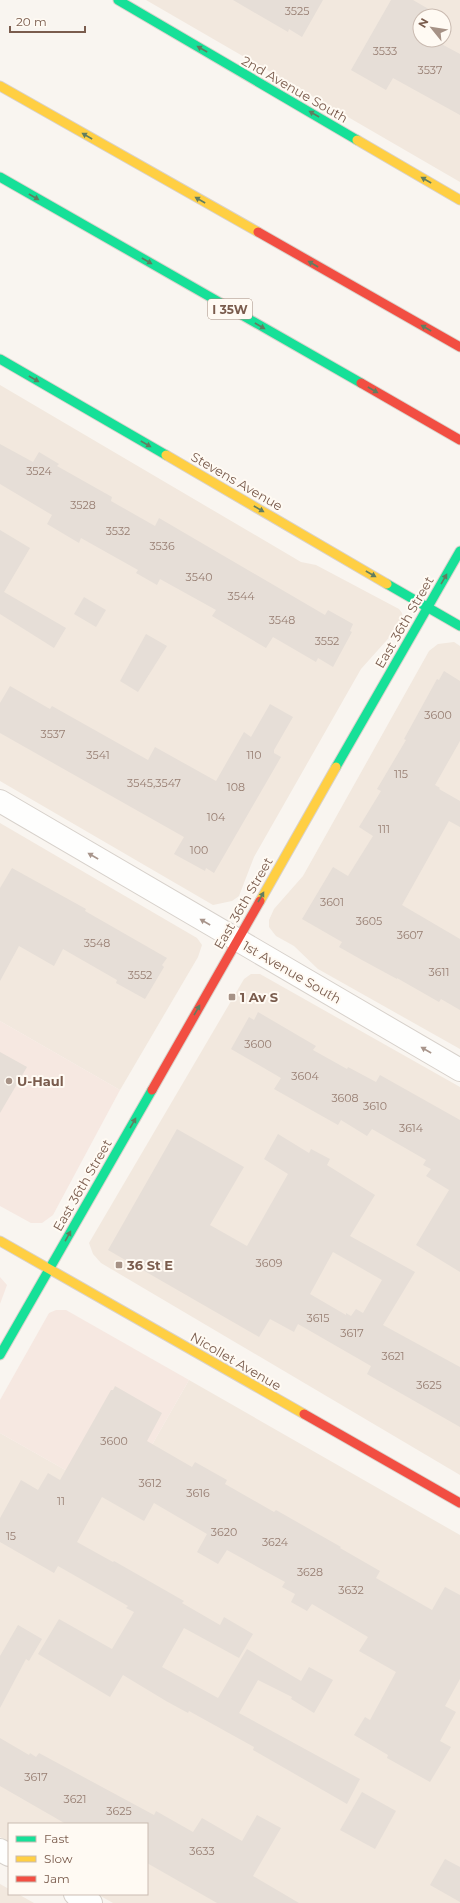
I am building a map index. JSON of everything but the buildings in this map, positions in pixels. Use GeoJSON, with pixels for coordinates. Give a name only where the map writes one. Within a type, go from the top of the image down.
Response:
{"type":"FeatureCollection","features":[{"type":"Feature","properties":{"kind":"main road","name":"2nd Avenue South"},"geometry":{"type":"LineString","coordinates":[[118,0],[460,200]]}},
{"type":"Feature","properties":{"kind":"main road"},"geometry":{"type":"LineString","coordinates":[[0,86],[460,348]]}},
{"type":"Feature","properties":{"kind":"main road","name":"I 35W"},"geometry":{"type":"LineString","coordinates":[[0,178],[460,440]]}},
{"type":"Feature","properties":{"kind":"main road","name":"Stevens Avenue"},"geometry":{"type":"LineString","coordinates":[[0,359],[460,626]]}},
{"type":"Feature","properties":{"kind":"main road","name":"East 36th Street"},"geometry":{"type":"LineString","coordinates":[[0,1355],[460,551]]}},
{"type":"Feature","properties":{"kind":"main road","name":"Nicollet Avenue"},"geometry":{"type":"LineString","coordinates":[[0,1241],[460,1503]]}},
{"type":"Feature","properties":{"kind":"street","name":"1st Avenue South"},"geometry":{"type":"LineString","coordinates":[[0,801],[460,1070]]}},
{"type":"Feature","properties":{"kind":"street"},"geometry":{"type":"LineString","coordinates":[[77,1895],[90,1903]]}},
{"type":"Feature","properties":{"kind":"shaded area"},"geometry":{"type":"Polygon","coordinates":[[[146,0],[460,0],[460,182],[146,0]]]}},
{"type":"Feature","properties":{"kind":"shaded area"},"geometry":{"type":"Polygon","coordinates":[[[0,385],[301,562],[316,565],[399,609],[402,613],[403,622],[361,669],[254,857],[239,896],[232,901],[213,905],[0,781],[0,385]]]}},
{"type":"Feature","properties":{"kind":"shaded area"},"geometry":{"type":"Polygon","coordinates":[[[454,642],[460,646],[460,1049],[318,969],[294,946],[276,936],[269,927],[269,920],[274,909],[303,876],[429,651],[438,644],[454,642]]]}},
{"type":"Feature","properties":{"kind":"shaded area"},"geometry":{"type":"Polygon","coordinates":[[[0,823],[197,938],[202,945],[198,957],[120,1090],[0,1021],[0,823]]]}},
{"type":"Feature","properties":{"kind":"shaded area"},"geometry":{"type":"Polygon","coordinates":[[[251,974],[260,974],[460,1087],[460,1475],[101,1263],[93,1254],[89,1243],[244,979],[251,974]]]}},
{"type":"Feature","properties":{"kind":"shaded area"},"geometry":{"type":"Polygon","coordinates":[[[0,1021],[120,1090],[53,1215],[42,1223],[31,1223],[0,1206],[0,1021]]]}},
{"type":"Feature","properties":{"kind":"shaded area"},"geometry":{"type":"Polygon","coordinates":[[[0,1277],[7,1285],[0,1304],[0,1277]]]}},
{"type":"Feature","properties":{"kind":"shaded area"},"geometry":{"type":"Polygon","coordinates":[[[56,1310],[66,1310],[189,1380],[120,1501],[0,1433],[0,1400],[49,1313],[56,1310]]]}},
{"type":"Feature","properties":{"kind":"shaded area"},"geometry":{"type":"Polygon","coordinates":[[[189,1380],[460,1535],[460,1903],[113,1903],[99,1895],[148,1895],[148,1823],[8,1823],[8,1841],[0,1837],[0,1433],[120,1501],[189,1380]]]}},
{"type":"Feature","properties":{"kind":"shaded area"},"geometry":{"type":"Polygon","coordinates":[[[0,1884],[8,1888],[8,1895],[20,1895],[34,1903],[0,1903],[0,1884]]]}},
{"type":"Feature","properties":{"kind":"traffic: fast"},"geometry":{"type":"LineString","coordinates":[[118,0],[357,140]]}},
{"type":"Feature","properties":{"kind":"traffic: fast"},"geometry":{"type":"LineString","coordinates":[[0,177],[361,383]]}},
{"type":"Feature","properties":{"kind":"traffic: fast"},"geometry":{"type":"LineString","coordinates":[[0,359],[166,455]]}},
{"type":"Feature","properties":{"kind":"traffic: fast"},"geometry":{"type":"LineString","coordinates":[[336,767],[460,551]]}},
{"type":"Feature","properties":{"kind":"traffic: fast"},"geometry":{"type":"LineString","coordinates":[[387,584],[460,626]]}},
{"type":"Feature","properties":{"kind":"traffic: fast"},"geometry":{"type":"LineString","coordinates":[[0,1355],[152,1090]]}},
{"type":"Feature","properties":{"kind":"traffic: slow"},"geometry":{"type":"LineString","coordinates":[[0,86],[258,232]]}},
{"type":"Feature","properties":{"kind":"traffic: slow"},"geometry":{"type":"LineString","coordinates":[[357,140],[460,200]]}},
{"type":"Feature","properties":{"kind":"traffic: slow"},"geometry":{"type":"LineString","coordinates":[[166,455],[387,584]]}},
{"type":"Feature","properties":{"kind":"traffic: slow"},"geometry":{"type":"LineString","coordinates":[[260,901],[336,767]]}},
{"type":"Feature","properties":{"kind":"traffic: slow"},"geometry":{"type":"LineString","coordinates":[[0,1241],[304,1414]]}},
{"type":"Feature","properties":{"kind":"traffic: jam"},"geometry":{"type":"LineString","coordinates":[[258,232],[460,347]]}},
{"type":"Feature","properties":{"kind":"traffic: jam"},"geometry":{"type":"LineString","coordinates":[[361,383],[460,440]]}},
{"type":"Feature","properties":{"kind":"traffic: jam"},"geometry":{"type":"LineString","coordinates":[[152,1090],[260,901]]}},
{"type":"Feature","properties":{"kind":"traffic: jam"},"geometry":{"type":"LineString","coordinates":[[304,1414],[460,1503]]}},
{"type":"Feature","properties":{"kind":"place","name":"1 Av S"},"geometry":{"type":"Point","coordinates":[232,997]}},
{"type":"Feature","properties":{"kind":"place","name":"U-Haul"},"geometry":{"type":"Point","coordinates":[9,1081]}},
{"type":"Feature","properties":{"kind":"place","name":"36 St E"},"geometry":{"type":"Point","coordinates":[119,1265]}}]}
